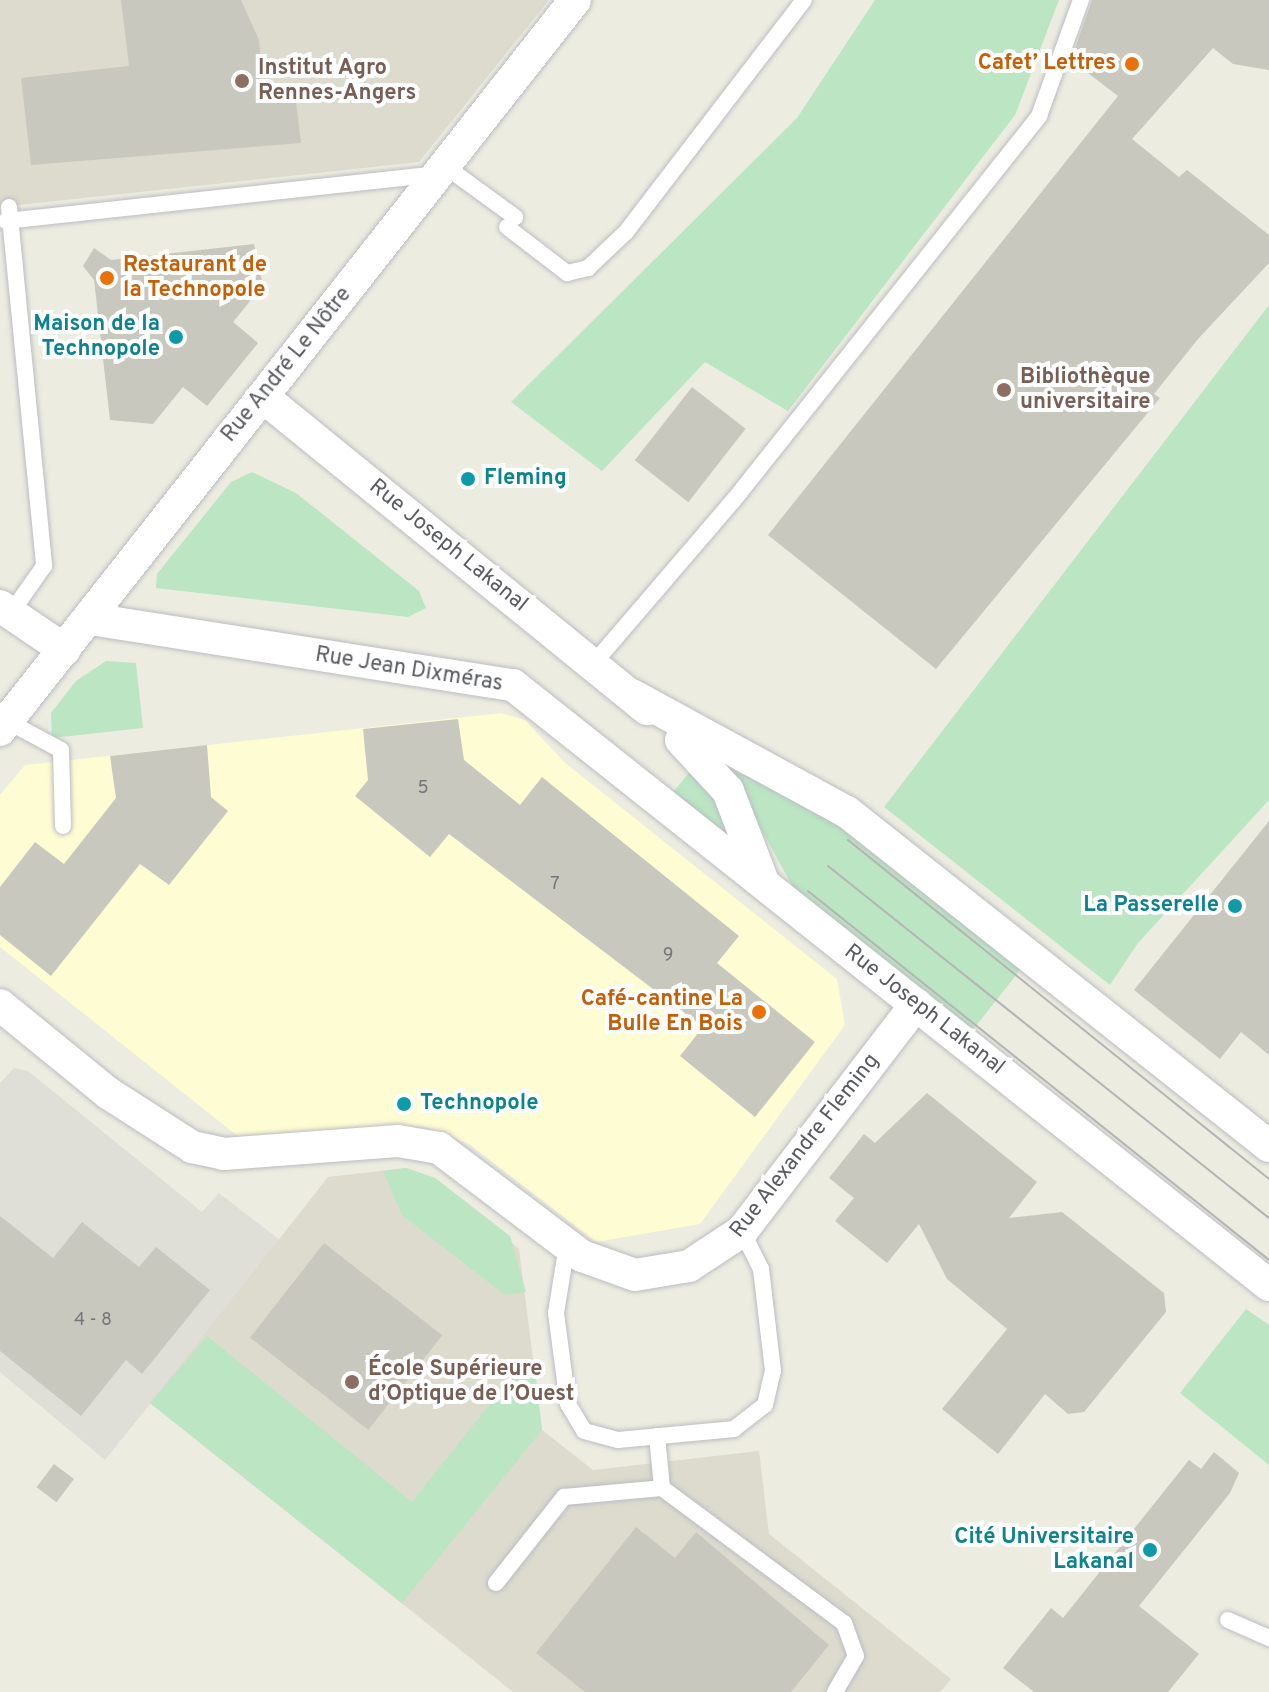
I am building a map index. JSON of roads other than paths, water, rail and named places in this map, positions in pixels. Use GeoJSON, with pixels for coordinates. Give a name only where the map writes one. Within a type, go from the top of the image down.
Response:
{"type":"FeatureCollection","features":[{"type":"Feature","properties":{"kind":"street","name":"Rue André Le Nôtre"},"geometry":{"type":"LineString","coordinates":[[4,726],[575,0]]}},
{"type":"Feature","properties":{"kind":"street","name":"Rue Joseph Lakanal"},"geometry":{"type":"LineString","coordinates":[[263,397],[632,695],[728,791],[762,879],[1269,1285]]}},
{"type":"Feature","properties":{"kind":"street"},"geometry":{"type":"LineString","coordinates":[[6,609],[65,650]]}},
{"type":"Feature","properties":{"kind":"street","name":"Rue Jean Dixméras"},"geometry":{"type":"LineString","coordinates":[[90,619],[513,685],[762,879]]}},
{"type":"Feature","properties":{"kind":"street","name":"Rue Joseph Lakanal"},"geometry":{"type":"LineString","coordinates":[[632,695],[847,812],[1269,1146]]}},
{"type":"Feature","properties":{"kind":"street","name":"Rue Alexandre Fleming"},"geometry":{"type":"LineString","coordinates":[[0,1005],[108,1093],[192,1147],[240,1154],[419,1143],[453,1155],[567,1245],[616,1271],[654,1274],[689,1266],[742,1231],[916,1004]]}},
{"type":"Feature","properties":{"kind":"lane"},"geometry":{"type":"LineString","coordinates":[[6,609],[44,566],[7,214],[442,170],[511,222],[567,273],[588,268],[626,232],[804,0]]}},
{"type":"Feature","properties":{"kind":"lane"},"geometry":{"type":"LineString","coordinates":[[594,663],[1039,116],[1081,0]]}},
{"type":"Feature","properties":{"kind":"lane"},"geometry":{"type":"LineString","coordinates":[[4,726],[61,750],[63,826]]}},
{"type":"Feature","properties":{"kind":"lane"},"geometry":{"type":"LineString","coordinates":[[567,1245],[556,1313],[571,1414],[606,1440],[657,1436],[734,1429],[757,1415],[770,1395],[761,1269],[742,1231]]}},
{"type":"Feature","properties":{"kind":"lane"},"geometry":{"type":"LineString","coordinates":[[657,1436],[662,1488]]}},
{"type":"Feature","properties":{"kind":"lane"},"geometry":{"type":"LineString","coordinates":[[496,1583],[564,1497],[662,1488],[844,1623],[856,1656],[835,1692]]}},
{"type":"Feature","properties":{"kind":"lane"},"geometry":{"type":"LineString","coordinates":[[1228,1620],[1269,1638]]}},
{"type":"Feature","properties":{"kind":"tram line"},"geometry":{"type":"LineString","coordinates":[[848,840],[1269,1179]]}},
{"type":"Feature","properties":{"kind":"tram line"},"geometry":{"type":"LineString","coordinates":[[828,866],[1269,1218]]}},
{"type":"Feature","properties":{"kind":"tram line"},"geometry":{"type":"LineString","coordinates":[[808,891],[1269,1260]]}},
{"type":"Feature","properties":{"kind":"place","name":"Cafet’ Lettres"},"geometry":{"type":"Point","coordinates":[1132,64]}},
{"type":"Feature","properties":{"kind":"place","name":"Institut Agro Rennes-Angers"},"geometry":{"type":"Point","coordinates":[242,81]}},
{"type":"Feature","properties":{"kind":"place","name":"Restaurant de la Technopole"},"geometry":{"type":"Point","coordinates":[107,278]}},
{"type":"Feature","properties":{"kind":"place","name":"Maison de la Technopole"},"geometry":{"type":"Point","coordinates":[176,337]}},
{"type":"Feature","properties":{"kind":"place","name":"Bibliothèque universitaire"},"geometry":{"type":"Point","coordinates":[1004,390]}},
{"type":"Feature","properties":{"kind":"place","name":"Fleming"},"geometry":{"type":"Point","coordinates":[468,479]}},
{"type":"Feature","properties":{"kind":"place","name":"La Passerelle"},"geometry":{"type":"Point","coordinates":[1235,906]}},
{"type":"Feature","properties":{"kind":"place","name":"Café-cantine La Bulle En Bois"},"geometry":{"type":"Point","coordinates":[759,1012]}},
{"type":"Feature","properties":{"kind":"place","name":"Technopole"},"geometry":{"type":"Point","coordinates":[404,1104]}},
{"type":"Feature","properties":{"kind":"place","name":"École Supérieure d’Optique de l’Ouest"},"geometry":{"type":"Point","coordinates":[352,1382]}},
{"type":"Feature","properties":{"kind":"place","name":"Cité Universitaire Lakanal"},"geometry":{"type":"Point","coordinates":[1150,1550]}}]}
